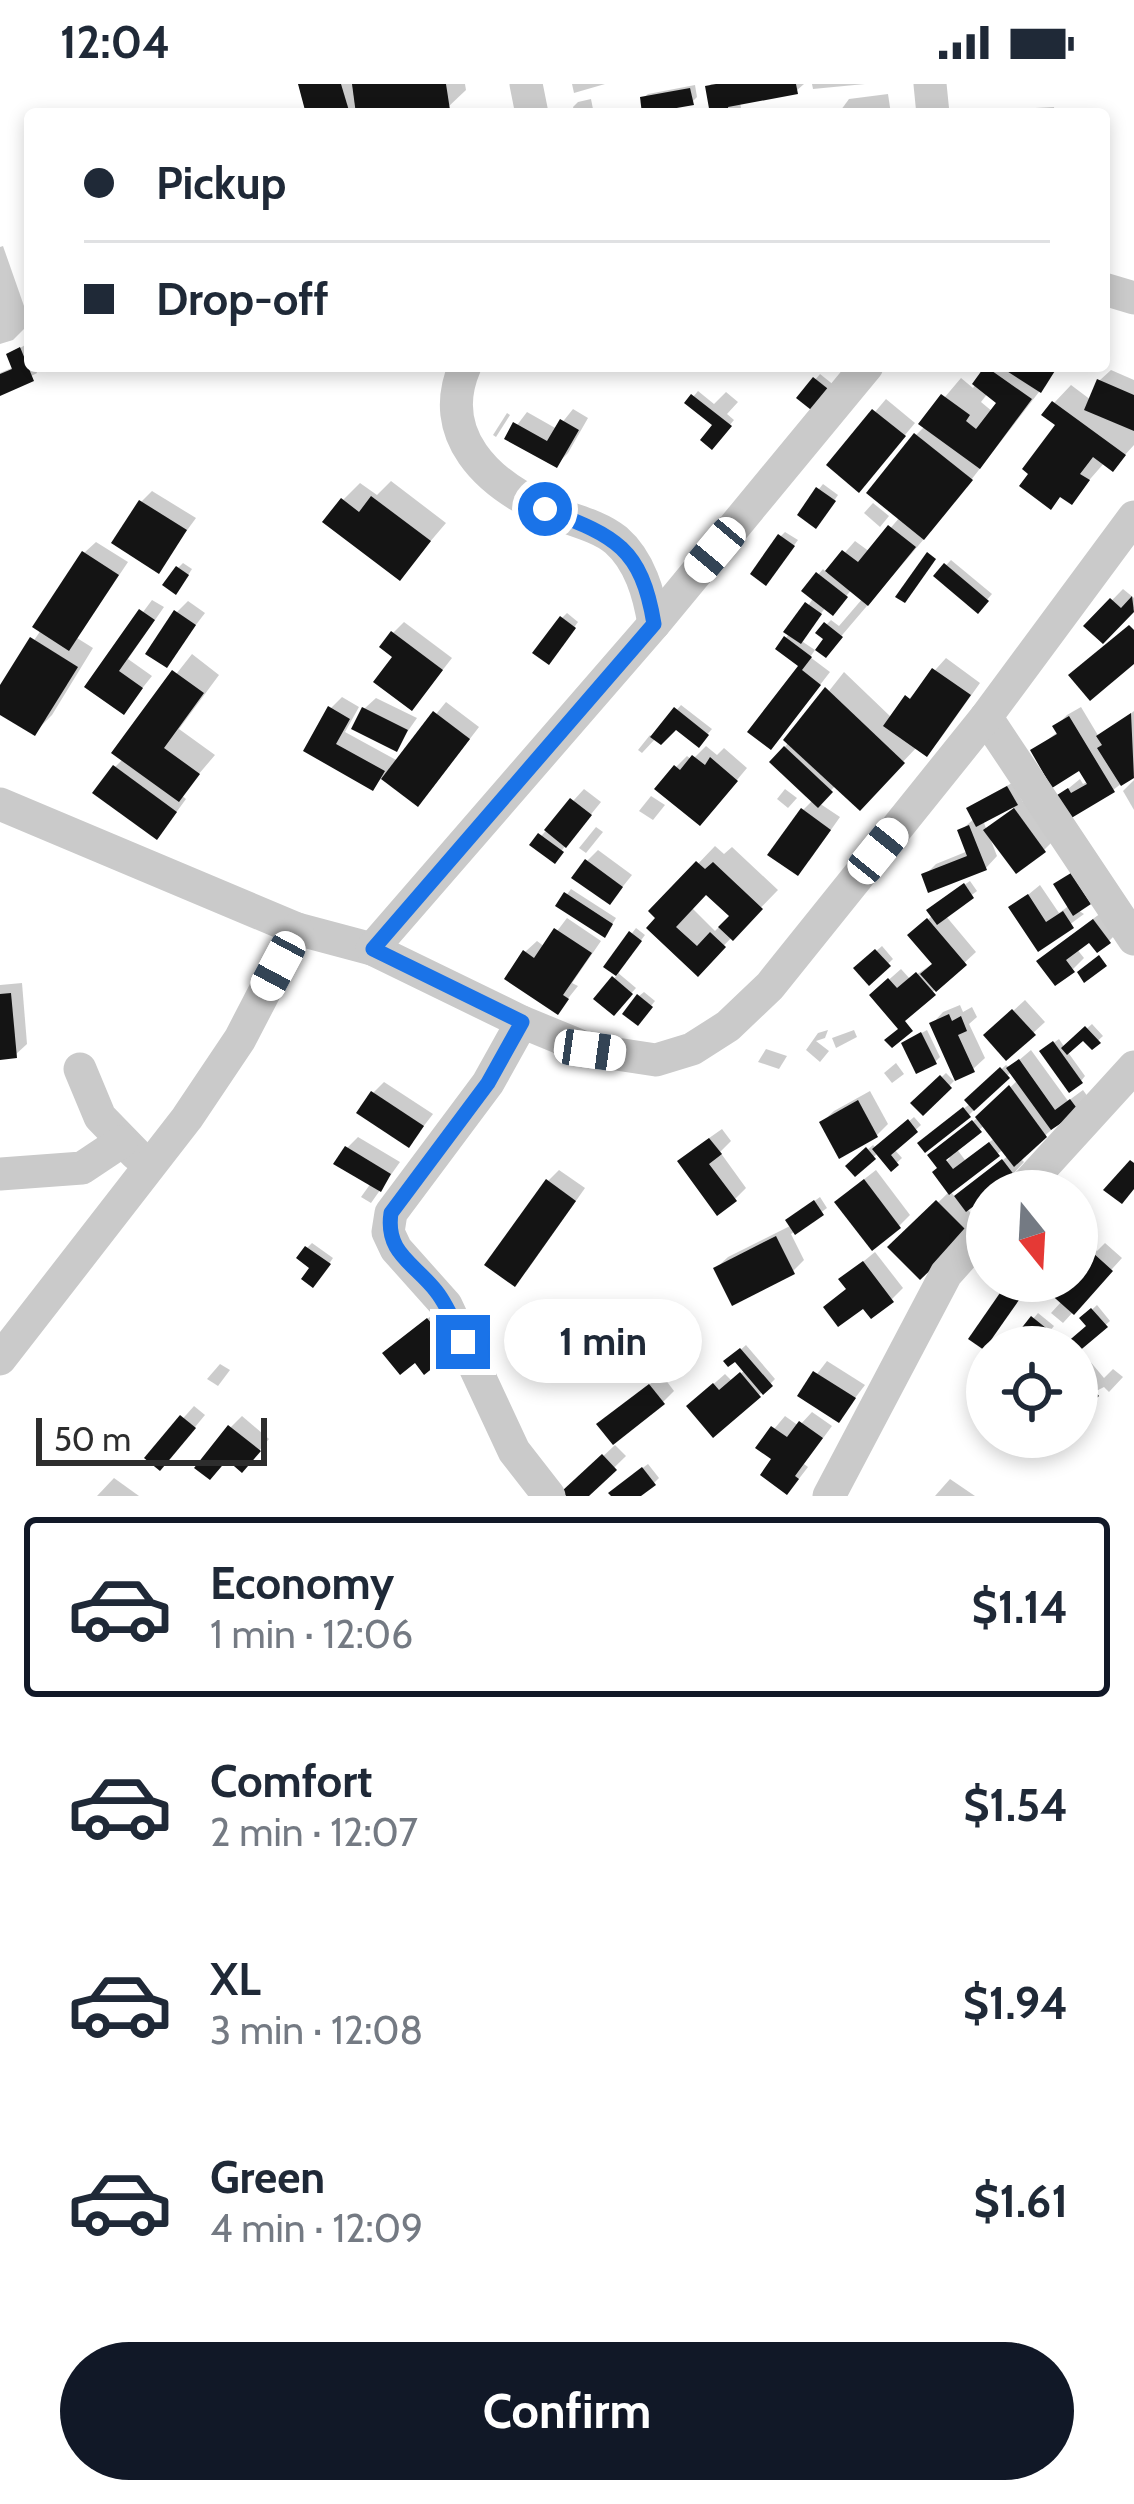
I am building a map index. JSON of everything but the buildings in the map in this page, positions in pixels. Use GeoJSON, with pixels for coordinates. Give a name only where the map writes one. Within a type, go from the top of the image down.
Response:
{"type":"FeatureCollection","features":[{"type":"Feature","properties":{"kind":"street"},"geometry":{"type":"LineString","coordinates":[[463,372],[456,398],[460,434],[468,454],[508,490],[614,538],[629,554],[649,591],[654,624]]}},
{"type":"Feature","properties":{"kind":"street"},"geometry":{"type":"LineString","coordinates":[[373,949],[654,624],[862,372]]}},
{"type":"Feature","properties":{"kind":"street"},"geometry":{"type":"LineString","coordinates":[[0,804],[297,929],[373,949],[590,1050],[656,1060],[692,1048],[728,1026],[770,986],[986,717],[1134,518]]}},
{"type":"Feature","properties":{"kind":"street"},"geometry":{"type":"LineString","coordinates":[[986,717],[1134,940]]}},
{"type":"Feature","properties":{"kind":"street"},"geometry":{"type":"LineString","coordinates":[[0,1359],[151,1166],[240,1039],[297,929]]}},
{"type":"Feature","properties":{"kind":"street"},"geometry":{"type":"LineString","coordinates":[[522,1022],[488,1083],[391,1213],[388,1232],[396,1249],[446,1305],[514,1451],[549,1496]]}},
{"type":"Feature","properties":{"kind":"street"},"geometry":{"type":"LineString","coordinates":[[1040,1170],[1134,1067]]}},
{"type":"Feature","properties":{"kind":"street"},"geometry":{"type":"LineString","coordinates":[[80,1069],[100,1117],[151,1166]]}},
{"type":"Feature","properties":{"kind":"street"},"geometry":{"type":"LineString","coordinates":[[0,1174],[82,1168],[121,1142]]}},
{"type":"Feature","properties":{"kind":"street"},"geometry":{"type":"LineString","coordinates":[[829,1496],[946,1274],[966,1252]]}},
{"type":"Feature","properties":{"kind":"route"},"geometry":{"type":"LineString","coordinates":[[463,1342],[436,1290],[396,1249],[388,1232],[391,1213],[488,1083],[522,1022],[373,949],[654,624],[649,591],[629,554],[614,538],[545,509]]}}]}
